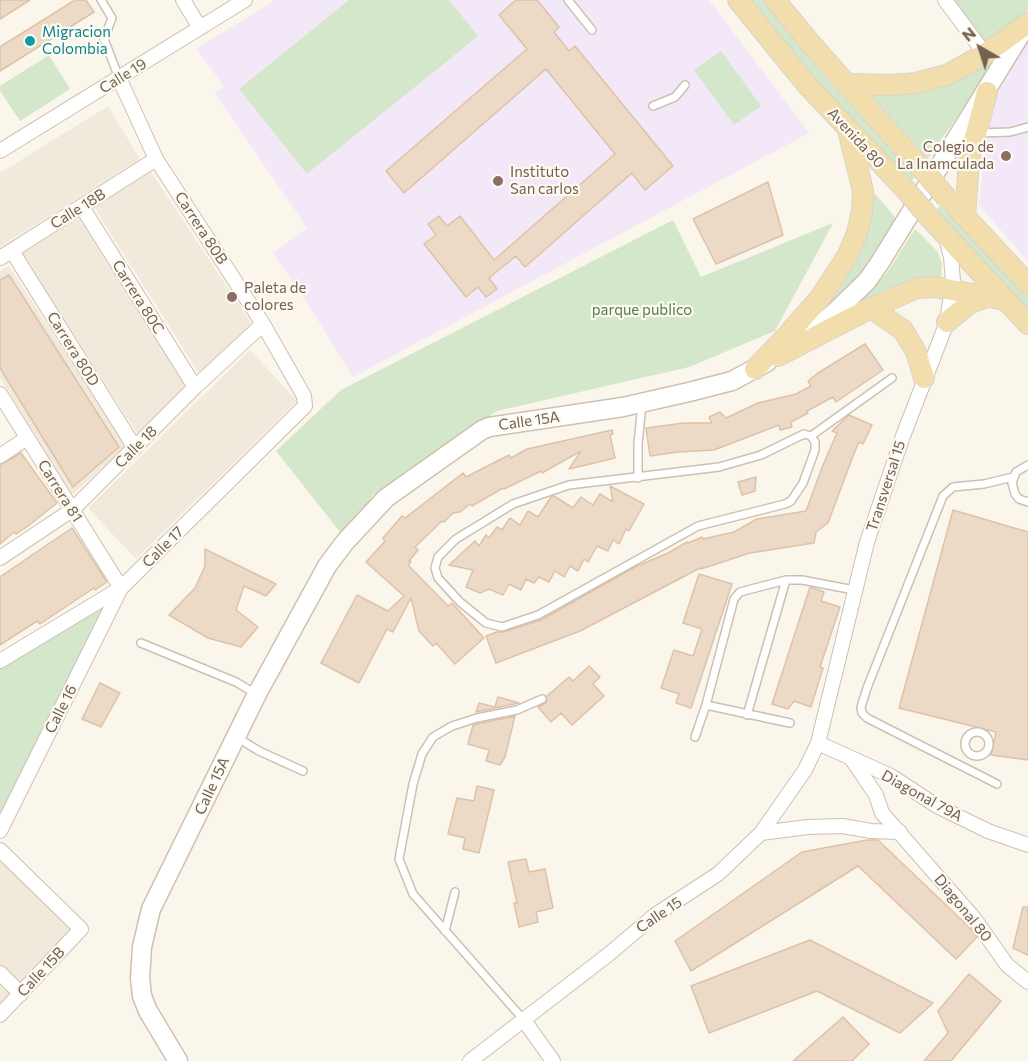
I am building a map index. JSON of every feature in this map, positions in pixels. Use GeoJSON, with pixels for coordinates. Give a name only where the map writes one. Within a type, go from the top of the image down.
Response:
{"type":"FeatureCollection","features":[{"type":"Feature","properties":{"kind":"main road","name":"Avenida 80"},"geometry":{"type":"LineString","coordinates":[[738,0],[848,130],[944,233],[996,298],[1028,324]]}},
{"type":"Feature","properties":{"kind":"main road","name":"Avenida 80"},"geometry":{"type":"LineString","coordinates":[[775,0],[947,198],[1028,284]]}},
{"type":"Feature","properties":{"kind":"main road"},"geometry":{"type":"LineString","coordinates":[[846,84],[916,83],[947,75],[985,54],[1028,23]]}},
{"type":"Feature","properties":{"kind":"main road"},"geometry":{"type":"LineString","coordinates":[[965,217],[969,160],[987,92]]}},
{"type":"Feature","properties":{"kind":"main road"},"geometry":{"type":"LineString","coordinates":[[755,369],[820,298],[848,255],[857,233],[862,211],[862,190],[848,130]]}},
{"type":"Feature","properties":{"kind":"main road"},"geometry":{"type":"LineString","coordinates":[[778,356],[871,308],[925,286],[996,298]]}},
{"type":"Feature","properties":{"kind":"main road"},"geometry":{"type":"LineString","coordinates":[[947,322],[970,303],[996,298]]}},
{"type":"Feature","properties":{"kind":"main road"},"geometry":{"type":"LineString","coordinates":[[871,308],[903,330],[916,352],[924,378]]}},
{"type":"Feature","properties":{"kind":"street"},"geometry":{"type":"LineString","coordinates":[[183,0],[200,28]]}},
{"type":"Feature","properties":{"kind":"street","name":"Calle 19"},"geometry":{"type":"LineString","coordinates":[[2,145],[119,78],[245,0]]}},
{"type":"Feature","properties":{"kind":"street"},"geometry":{"type":"LineString","coordinates":[[945,0],[985,54]]}},
{"type":"Feature","properties":{"kind":"street","name":"Calle 15A"},"geometry":{"type":"LineString","coordinates":[[178,1061],[148,1011],[142,996],[140,978],[142,946],[151,909],[256,694],[327,567],[345,542],[386,498],[451,450],[489,427],[623,407],[711,387],[732,381],[778,356],[833,314],[867,280],[897,238],[1028,23]]}},
{"type":"Feature","properties":{"kind":"street","name":"Carrera 80B"},"geometry":{"type":"LineString","coordinates":[[119,78],[156,159],[263,324],[304,396],[305,406]]}},
{"type":"Feature","properties":{"kind":"street","name":"Calle 18B"},"geometry":{"type":"LineString","coordinates":[[6,254],[156,159]]}},
{"type":"Feature","properties":{"kind":"street","name":"Carrera 80C"},"geometry":{"type":"LineString","coordinates":[[81,207],[195,387]]}},
{"type":"Feature","properties":{"kind":"street","name":"Transversal 15"},"geometry":{"type":"LineString","coordinates":[[818,743],[867,542],[924,378],[947,322],[953,291],[953,267],[944,233]]}},
{"type":"Feature","properties":{"kind":"street","name":"Carrera 80D"},"geometry":{"type":"LineString","coordinates":[[6,254],[135,448]]}},
{"type":"Feature","properties":{"kind":"street","name":"Calle 18"},"geometry":{"type":"LineString","coordinates":[[0,558],[72,510],[195,387],[263,324]]}},
{"type":"Feature","properties":{"kind":"street","name":"Carrera 81"},"geometry":{"type":"LineString","coordinates":[[0,394],[121,588]]}},
{"type":"Feature","properties":{"kind":"street","name":"Calle 17"},"geometry":{"type":"LineString","coordinates":[[0,662],[121,588],[305,406]]}},
{"type":"Feature","properties":{"kind":"street"},"geometry":{"type":"LineString","coordinates":[[0,456],[27,438]]}},
{"type":"Feature","properties":{"kind":"street","name":"Calle 16"},"geometry":{"type":"LineString","coordinates":[[0,831],[121,588]]}},
{"type":"Feature","properties":{"kind":"street","name":"Diagonal 79A"},"geometry":{"type":"LineString","coordinates":[[818,743],[891,776],[937,806],[988,831],[1028,845]]}},
{"type":"Feature","properties":{"kind":"street","name":"Calle 15"},"geometry":{"type":"LineString","coordinates":[[470,1061],[609,954],[655,915],[718,874],[761,833],[805,770],[818,743]]}},
{"type":"Feature","properties":{"kind":"street","name":"Diagonal 80"},"geometry":{"type":"LineString","coordinates":[[851,758],[876,795],[882,813],[974,918],[1007,965],[1028,982]]}},
{"type":"Feature","properties":{"kind":"street"},"geometry":{"type":"LineString","coordinates":[[876,795],[891,776]]}},
{"type":"Feature","properties":{"kind":"street"},"geometry":{"type":"LineString","coordinates":[[761,833],[808,827],[843,826],[871,831],[900,832]]}},
{"type":"Feature","properties":{"kind":"street","name":"Calle 15B"},"geometry":{"type":"LineString","coordinates":[[0,850],[81,929],[0,1015]]}},
{"type":"Feature","properties":{"kind":"street"},"geometry":{"type":"LineString","coordinates":[[0,973],[21,994]]}},
{"type":"Feature","properties":{"kind":"street"},"geometry":{"type":"LineString","coordinates":[[523,1019],[553,1061]]}},
{"type":"Feature","properties":{"kind":"lane"},"geometry":{"type":"LineString","coordinates":[[101,0],[112,18],[104,39],[119,78]]}},
{"type":"Feature","properties":{"kind":"lane"},"geometry":{"type":"LineString","coordinates":[[568,0],[592,30]]}},
{"type":"Feature","properties":{"kind":"lane"},"geometry":{"type":"LineString","coordinates":[[653,106],[675,97],[685,85]]}},
{"type":"Feature","properties":{"kind":"lane"},"geometry":{"type":"LineString","coordinates":[[976,133],[1010,132],[1028,127]]}},
{"type":"Feature","properties":{"kind":"lane"},"geometry":{"type":"LineString","coordinates":[[811,436],[892,378]]}},
{"type":"Feature","properties":{"kind":"lane"},"geometry":{"type":"LineString","coordinates":[[638,478],[642,402]]}},
{"type":"Feature","properties":{"kind":"lane"},"geometry":{"type":"LineString","coordinates":[[804,434],[811,436],[815,442],[815,450],[803,483],[791,501],[698,526],[538,615],[502,627],[486,623],[460,602],[438,578],[435,568],[438,557],[456,539],[513,504],[569,485],[638,478],[719,467],[761,455],[804,434]]}},
{"type":"Feature","properties":{"kind":"lane"},"geometry":{"type":"LineString","coordinates":[[997,784],[867,718],[862,713],[861,707],[943,496],[953,487],[984,484],[1013,477],[1021,468],[1028,465]]}},
{"type":"Feature","properties":{"kind":"lane"},"geometry":{"type":"LineString","coordinates":[[1013,477],[1012,489],[1019,499],[1028,502]]}},
{"type":"Feature","properties":{"kind":"lane"},"geometry":{"type":"LineString","coordinates":[[695,737],[737,595],[740,592],[786,580],[802,580],[855,590]]}},
{"type":"Feature","properties":{"kind":"lane"},"geometry":{"type":"LineString","coordinates":[[747,715],[786,580]]}},
{"type":"Feature","properties":{"kind":"lane"},"geometry":{"type":"LineString","coordinates":[[141,643],[237,682],[256,694]]}},
{"type":"Feature","properties":{"kind":"lane"},"geometry":{"type":"LineString","coordinates":[[523,1019],[413,894],[399,859],[413,784],[422,754],[433,737],[452,726],[517,710],[542,699]]}},
{"type":"Feature","properties":{"kind":"lane"},"geometry":{"type":"LineString","coordinates":[[706,705],[790,723]]}},
{"type":"Feature","properties":{"kind":"lane"},"geometry":{"type":"LineString","coordinates":[[236,736],[259,751],[303,771]]}},
{"type":"Feature","properties":{"kind":"lane"},"geometry":{"type":"LineString","coordinates":[[961,766],[968,753]]}},
{"type":"Feature","properties":{"kind":"lane"},"geometry":{"type":"LineString","coordinates":[[445,931],[455,892]]}},
{"type":"Feature","properties":{"kind":"shaded area","name":"Instituto San carlos"},"geometry":{"type":"Polygon","coordinates":[[[275,0],[709,0],[809,133],[353,377],[301,293],[273,253],[307,228],[215,93],[224,86],[196,49],[275,0]]]}},
{"type":"Feature","properties":{"kind":"shaded area","name":"Colegio de La Inamculada"},"geometry":{"type":"Polygon","coordinates":[[[1028,40],[1028,261],[979,205],[990,107],[1028,40]]]}},
{"type":"Feature","properties":{"kind":"shaded area"},"geometry":{"type":"Polygon","coordinates":[[[108,106],[140,159],[0,247],[0,173],[108,106]]]}},
{"type":"Feature","properties":{"kind":"shaded area"},"geometry":{"type":"Polygon","coordinates":[[[151,172],[253,326],[200,375],[94,207],[151,172]]]}},
{"type":"Feature","properties":{"kind":"shaded area"},"geometry":{"type":"Polygon","coordinates":[[[79,218],[186,385],[137,433],[21,254],[79,218]]]}},
{"type":"Feature","properties":{"kind":"shaded area"},"geometry":{"type":"Polygon","coordinates":[[[9,266],[126,446],[72,495],[0,377],[0,271],[9,266]]]}},
{"type":"Feature","properties":{"kind":"shaded area"},"geometry":{"type":"Polygon","coordinates":[[[250,350],[297,401],[136,559],[88,508],[250,350]]]}},
{"type":"Feature","properties":{"kind":"shaded area"},"geometry":{"type":"Polygon","coordinates":[[[0,859],[75,929],[0,1008],[0,859]]]}},
{"type":"Feature","properties":{"kind":"green space"},"geometry":{"type":"Polygon","coordinates":[[[349,0],[449,0],[478,36],[307,174],[239,89],[349,0]]]}},
{"type":"Feature","properties":{"kind":"green space"},"geometry":{"type":"Polygon","coordinates":[[[749,0],[764,0],[821,72],[917,173],[910,184],[841,112],[749,0]]]}},
{"type":"Feature","properties":{"kind":"green space"},"geometry":{"type":"Polygon","coordinates":[[[954,0],[1028,0],[1028,10],[986,44],[954,0]]]}},
{"type":"Feature","properties":{"kind":"green space"},"geometry":{"type":"Polygon","coordinates":[[[1004,49],[928,159],[867,95],[910,94],[938,86],[1004,49]]]}},
{"type":"Feature","properties":{"kind":"green space"},"geometry":{"type":"Polygon","coordinates":[[[721,51],[761,106],[734,125],[694,70],[721,51]]]}},
{"type":"Feature","properties":{"kind":"green space"},"geometry":{"type":"Polygon","coordinates":[[[49,55],[70,89],[20,121],[0,91],[0,86],[49,55]]]}},
{"type":"Feature","properties":{"kind":"green space"},"geometry":{"type":"Polygon","coordinates":[[[868,186],[896,218],[878,250],[858,278],[830,306],[799,330],[831,290],[868,186]]]}},
{"type":"Feature","properties":{"kind":"green space"},"geometry":{"type":"Polygon","coordinates":[[[942,204],[1028,295],[1028,313],[934,212],[942,204]]]}},
{"type":"Feature","properties":{"kind":"green space","name":"parque publico"},"geometry":{"type":"Polygon","coordinates":[[[673,220],[701,277],[833,223],[775,331],[689,367],[497,411],[373,495],[344,537],[276,451],[341,390],[673,220]]]}},
{"type":"Feature","properties":{"kind":"green space"},"geometry":{"type":"Polygon","coordinates":[[[915,229],[937,251],[942,263],[941,282],[921,277],[897,287],[842,318],[886,274],[915,229]]]}},
{"type":"Feature","properties":{"kind":"green space"},"geometry":{"type":"Polygon","coordinates":[[[121,588],[0,831],[0,661],[121,588]]]}},
{"type":"Feature","properties":{"kind":"building"},"geometry":{"type":"Polygon","coordinates":[[[0,0],[30,0],[0,19],[0,0]]]}},
{"type":"Feature","properties":{"kind":"building","name":"Migracion Colombia"},"geometry":{"type":"Polygon","coordinates":[[[75,0],[86,0],[94,12],[0,71],[0,47],[75,0]]]}},
{"type":"Feature","properties":{"kind":"building"},"geometry":{"type":"Polygon","coordinates":[[[516,0],[537,0],[559,27],[554,32],[569,51],[575,46],[673,166],[645,190],[632,173],[525,267],[516,256],[489,278],[497,289],[486,297],[478,287],[466,297],[424,244],[436,235],[428,224],[439,216],[447,226],[460,216],[494,260],[615,154],[546,69],[404,193],[386,171],[527,49],[499,15],[516,0]]]}},
{"type":"Feature","properties":{"kind":"building"},"geometry":{"type":"Polygon","coordinates":[[[768,182],[783,235],[716,264],[693,219],[768,182]]]}},
{"type":"Feature","properties":{"kind":"building"},"geometry":{"type":"Polygon","coordinates":[[[9,275],[119,447],[73,487],[0,368],[0,280],[9,275]]]}},
{"type":"Feature","properties":{"kind":"building"},"geometry":{"type":"Polygon","coordinates":[[[865,344],[883,370],[836,402],[833,397],[807,411],[808,413],[791,422],[792,427],[780,430],[779,425],[714,450],[650,456],[646,428],[684,423],[712,423],[709,417],[720,412],[726,418],[758,403],[796,394],[811,386],[808,381],[818,373],[865,344]]]}},
{"type":"Feature","properties":{"kind":"building"},"geometry":{"type":"Polygon","coordinates":[[[849,415],[872,425],[863,444],[859,442],[828,523],[816,532],[814,543],[750,553],[701,569],[702,567],[580,631],[496,663],[486,636],[541,620],[635,567],[687,542],[734,532],[757,519],[806,511],[837,433],[832,431],[849,415]]]}},
{"type":"Feature","properties":{"kind":"building"},"geometry":{"type":"Polygon","coordinates":[[[612,430],[613,434],[610,435],[615,458],[569,469],[581,451],[542,473],[541,471],[503,488],[472,506],[470,504],[460,512],[453,513],[415,547],[418,550],[408,565],[448,606],[452,603],[484,638],[455,664],[436,643],[433,646],[419,631],[411,598],[393,632],[387,629],[359,683],[321,663],[357,595],[388,611],[404,596],[366,562],[385,541],[383,538],[402,516],[405,518],[463,473],[466,477],[509,455],[511,458],[527,449],[612,430]]]}},
{"type":"Feature","properties":{"kind":"building"},"geometry":{"type":"Polygon","coordinates":[[[21,453],[57,503],[0,544],[0,465],[21,453]]]}},
{"type":"Feature","properties":{"kind":"building"},"geometry":{"type":"Polygon","coordinates":[[[756,477],[755,491],[742,495],[738,482],[756,477]]]}},
{"type":"Feature","properties":{"kind":"building"},"geometry":{"type":"Polygon","coordinates":[[[610,486],[644,504],[629,531],[626,529],[619,544],[613,540],[608,551],[597,546],[588,562],[584,559],[578,571],[570,566],[564,577],[555,571],[549,582],[539,577],[534,583],[526,579],[521,590],[509,584],[503,595],[489,589],[480,593],[466,587],[473,570],[449,565],[475,541],[479,546],[486,535],[489,538],[497,527],[502,530],[510,518],[520,525],[528,511],[538,517],[551,497],[554,496],[573,508],[581,497],[593,505],[600,494],[613,502],[610,486]]]}},
{"type":"Feature","properties":{"kind":"building"},"geometry":{"type":"Polygon","coordinates":[[[953,510],[1028,532],[1028,760],[991,755],[996,732],[899,708],[953,510]]]}},
{"type":"Feature","properties":{"kind":"building"},"geometry":{"type":"Polygon","coordinates":[[[72,528],[107,582],[95,590],[94,588],[40,624],[37,621],[0,645],[0,577],[72,528]]]}},
{"type":"Feature","properties":{"kind":"building"},"geometry":{"type":"Polygon","coordinates":[[[205,549],[276,584],[266,596],[244,586],[236,610],[258,627],[241,647],[208,638],[169,615],[195,588],[205,566],[205,549]]]}},
{"type":"Feature","properties":{"kind":"building"},"geometry":{"type":"Polygon","coordinates":[[[699,574],[732,584],[691,708],[676,703],[679,694],[661,688],[674,650],[693,656],[702,629],[683,623],[699,574]]]}},
{"type":"Feature","properties":{"kind":"building"},"geometry":{"type":"Polygon","coordinates":[[[810,587],[824,592],[821,601],[840,607],[820,667],[823,668],[811,707],[794,701],[788,709],[772,704],[810,587]]]}},
{"type":"Feature","properties":{"kind":"building"},"geometry":{"type":"Polygon","coordinates":[[[589,666],[600,677],[593,684],[604,696],[572,725],[561,713],[551,722],[538,707],[546,703],[547,696],[569,677],[573,681],[589,666]]]}},
{"type":"Feature","properties":{"kind":"building"},"geometry":{"type":"Polygon","coordinates":[[[100,683],[120,693],[101,727],[82,719],[100,683]]]}},
{"type":"Feature","properties":{"kind":"building"},"geometry":{"type":"Polygon","coordinates":[[[498,697],[519,703],[476,712],[479,703],[495,707],[498,697]]]}},
{"type":"Feature","properties":{"kind":"building"},"geometry":{"type":"Polygon","coordinates":[[[515,716],[505,757],[500,765],[486,761],[489,750],[468,744],[473,725],[515,716]]]}},
{"type":"Feature","properties":{"kind":"building"},"geometry":{"type":"Polygon","coordinates":[[[477,786],[494,790],[479,853],[463,849],[465,838],[448,834],[457,798],[474,801],[477,786]]]}},
{"type":"Feature","properties":{"kind":"building"},"geometry":{"type":"Polygon","coordinates":[[[878,840],[977,937],[956,959],[858,866],[691,971],[675,941],[802,852],[878,840]]]}},
{"type":"Feature","properties":{"kind":"building"},"geometry":{"type":"Polygon","coordinates":[[[526,859],[529,872],[545,869],[553,908],[536,912],[538,922],[519,927],[514,903],[517,903],[508,862],[526,859]]]}},
{"type":"Feature","properties":{"kind":"building"},"geometry":{"type":"Polygon","coordinates":[[[1023,907],[1028,907],[1028,955],[1013,948],[1023,907]]]}},
{"type":"Feature","properties":{"kind":"building"},"geometry":{"type":"Polygon","coordinates":[[[810,940],[933,1003],[900,1033],[817,991],[709,1033],[691,986],[810,940]]]}},
{"type":"Feature","properties":{"kind":"building"},"geometry":{"type":"Polygon","coordinates":[[[969,974],[1001,1001],[951,1061],[924,1061],[948,1033],[938,1011],[969,974]]]}},
{"type":"Feature","properties":{"kind":"building"},"geometry":{"type":"Polygon","coordinates":[[[843,1017],[869,1044],[852,1061],[793,1061],[843,1017]]]}},
{"type":"Feature","properties":{"kind":"place","name":"Migracion Colombia"},"geometry":{"type":"Point","coordinates":[30,41]}},
{"type":"Feature","properties":{"kind":"place","name":"Colegio de La Inamculada"},"geometry":{"type":"Point","coordinates":[1006,156]}},
{"type":"Feature","properties":{"kind":"place","name":"Instituto San carlos"},"geometry":{"type":"Point","coordinates":[498,181]}},
{"type":"Feature","properties":{"kind":"place","name":"Paleta de colores"},"geometry":{"type":"Point","coordinates":[232,297]}}]}
